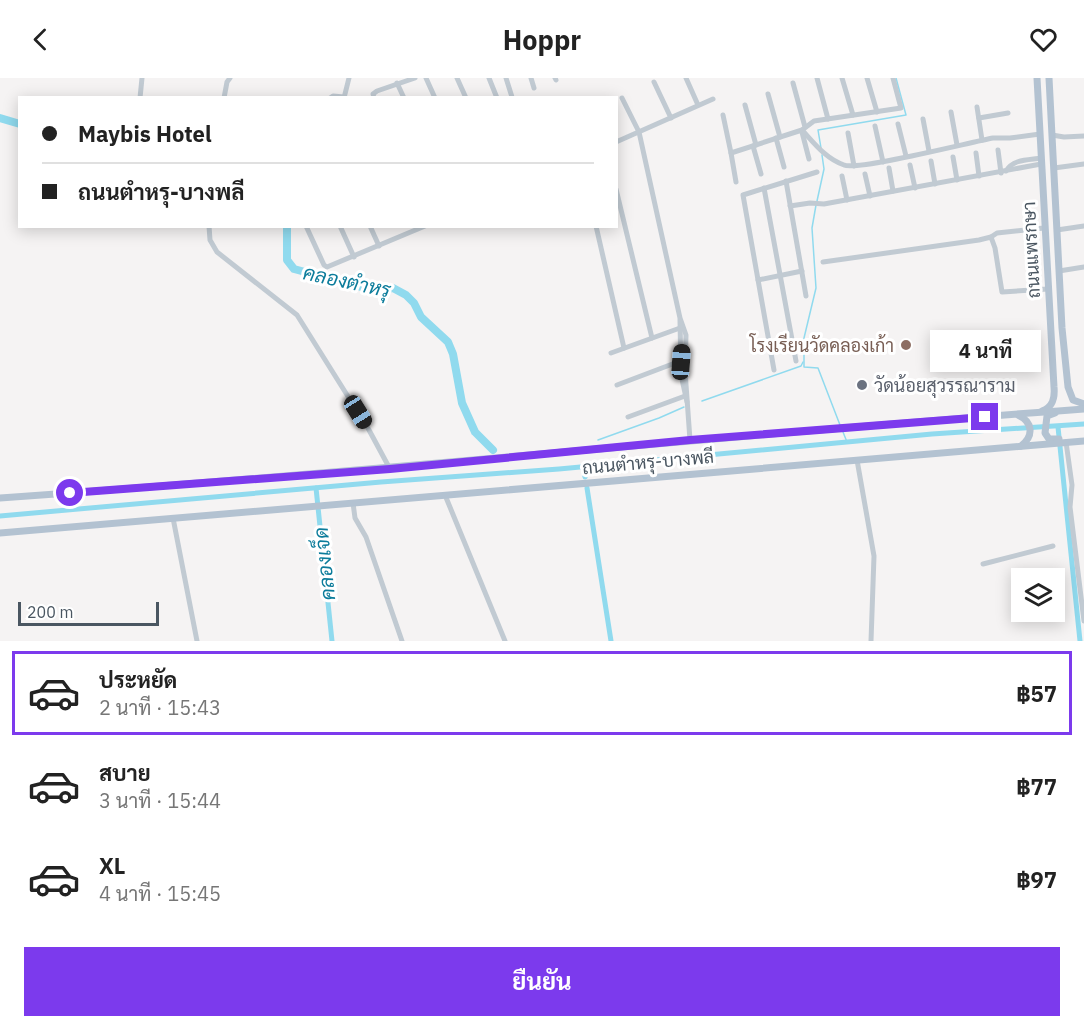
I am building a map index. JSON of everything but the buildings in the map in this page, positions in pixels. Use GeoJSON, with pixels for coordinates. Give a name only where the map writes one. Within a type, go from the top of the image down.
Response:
{"type":"FeatureCollection","features":[{"type":"Feature","properties":{"kind":"main road","name":"ถนนแพรกษา"},"geometry":{"type":"LineString","coordinates":[[1037,78],[1054,387]]}},
{"type":"Feature","properties":{"kind":"main road","name":"ถนนแพรกษา"},"geometry":{"type":"LineString","coordinates":[[1049,78],[1059,271],[1068,387]]}},
{"type":"Feature","properties":{"kind":"main road"},"geometry":{"type":"LineString","coordinates":[[1040,412],[1049,408],[1052,403],[1054,387],[1068,387],[1073,400],[1084,404]]}},
{"type":"Feature","properties":{"kind":"main road","name":"ถนนตำหรุ-บางพลี"},"geometry":{"type":"LineString","coordinates":[[0,498],[390,469],[690,440],[1084,410]]}},
{"type":"Feature","properties":{"kind":"main road"},"geometry":{"type":"LineString","coordinates":[[1054,442],[1046,435],[1047,417],[1053,413],[1084,410]]}},
{"type":"Feature","properties":{"kind":"main road"},"geometry":{"type":"LineString","coordinates":[[1016,414],[1026,419],[1030,428],[1029,437],[1019,447]]}},
{"type":"Feature","properties":{"kind":"main road","name":"ถนนตำหรุ-บางพลี"},"geometry":{"type":"LineString","coordinates":[[0,533],[1084,440]]}},
{"type":"Feature","properties":{"kind":"street"},"geometry":{"type":"LineString","coordinates":[[141,96],[142,78]]}},
{"type":"Feature","properties":{"kind":"street"},"geometry":{"type":"LineString","coordinates":[[224,96],[230,78]]}},
{"type":"Feature","properties":{"kind":"street"},"geometry":{"type":"LineString","coordinates":[[345,96],[349,78]]}},
{"type":"Feature","properties":{"kind":"street"},"geometry":{"type":"LineString","coordinates":[[374,96],[374,92],[415,78]]}},
{"type":"Feature","properties":{"kind":"street"},"geometry":{"type":"LineString","coordinates":[[426,78],[434,96]]}},
{"type":"Feature","properties":{"kind":"street"},"geometry":{"type":"LineString","coordinates":[[457,78],[465,96]]}},
{"type":"Feature","properties":{"kind":"street"},"geometry":{"type":"LineString","coordinates":[[489,78],[496,96]]}},
{"type":"Feature","properties":{"kind":"street"},"geometry":{"type":"LineString","coordinates":[[506,78],[512,96]]}},
{"type":"Feature","properties":{"kind":"street"},"geometry":{"type":"LineString","coordinates":[[531,78],[534,88]]}},
{"type":"Feature","properties":{"kind":"street"},"geometry":{"type":"LineString","coordinates":[[686,78],[698,105]]}},
{"type":"Feature","properties":{"kind":"street"},"geometry":{"type":"LineString","coordinates":[[817,78],[828,119]]}},
{"type":"Feature","properties":{"kind":"street"},"geometry":{"type":"LineString","coordinates":[[842,78],[853,115]]}},
{"type":"Feature","properties":{"kind":"street"},"geometry":{"type":"LineString","coordinates":[[867,78],[877,112]]}},
{"type":"Feature","properties":{"kind":"street"},"geometry":{"type":"LineString","coordinates":[[730,153],[803,129],[814,121],[901,108],[893,78]]}},
{"type":"Feature","properties":{"kind":"street"},"geometry":{"type":"LineString","coordinates":[[654,82],[670,118]]}},
{"type":"Feature","properties":{"kind":"street"},"geometry":{"type":"LineString","coordinates":[[397,83],[403,96]]}},
{"type":"Feature","properties":{"kind":"street"},"geometry":{"type":"LineString","coordinates":[[793,83],[809,159]]}},
{"type":"Feature","properties":{"kind":"street"},"geometry":{"type":"LineString","coordinates":[[768,94],[784,167]]}},
{"type":"Feature","properties":{"kind":"street"},"geometry":{"type":"LineString","coordinates":[[622,98],[639,132],[682,327],[690,440]]}},
{"type":"Feature","properties":{"kind":"street"},"geometry":{"type":"LineString","coordinates":[[618,141],[713,99]]}},
{"type":"Feature","properties":{"kind":"street"},"geometry":{"type":"LineString","coordinates":[[745,105],[761,174]]}},
{"type":"Feature","properties":{"kind":"street"},"geometry":{"type":"LineString","coordinates":[[977,107],[982,140]]}},
{"type":"Feature","properties":{"kind":"street"},"geometry":{"type":"LineString","coordinates":[[951,112],[957,145]]}},
{"type":"Feature","properties":{"kind":"street"},"geometry":{"type":"LineString","coordinates":[[979,118],[1008,113]]}},
{"type":"Feature","properties":{"kind":"street"},"geometry":{"type":"LineString","coordinates":[[723,115],[736,182]]}},
{"type":"Feature","properties":{"kind":"street"},"geometry":{"type":"LineString","coordinates":[[923,119],[929,151]]}},
{"type":"Feature","properties":{"kind":"street"},"geometry":{"type":"LineString","coordinates":[[898,124],[906,156]]}},
{"type":"Feature","properties":{"kind":"street"},"geometry":{"type":"LineString","coordinates":[[875,126],[883,162]]}},
{"type":"Feature","properties":{"kind":"street"},"geometry":{"type":"LineString","coordinates":[[803,129],[824,153],[846,167],[883,162],[982,140],[1040,134]]}},
{"type":"Feature","properties":{"kind":"street"},"geometry":{"type":"LineString","coordinates":[[848,133],[854,166]]}},
{"type":"Feature","properties":{"kind":"street"},"geometry":{"type":"LineString","coordinates":[[1052,135],[1084,136]]}},
{"type":"Feature","properties":{"kind":"street"},"geometry":{"type":"LineString","coordinates":[[998,150],[1004,172]]}},
{"type":"Feature","properties":{"kind":"street"},"geometry":{"type":"LineString","coordinates":[[976,153],[979,176]]}},
{"type":"Feature","properties":{"kind":"street"},"geometry":{"type":"LineString","coordinates":[[953,157],[957,180]]}},
{"type":"Feature","properties":{"kind":"street"},"geometry":{"type":"LineString","coordinates":[[931,161],[935,184]]}},
{"type":"Feature","properties":{"kind":"street"},"geometry":{"type":"LineString","coordinates":[[790,206],[810,203],[824,204],[893,192],[1004,172],[1041,161]]}},
{"type":"Feature","properties":{"kind":"street"},"geometry":{"type":"LineString","coordinates":[[1054,168],[1084,164]]}},
{"type":"Feature","properties":{"kind":"street"},"geometry":{"type":"LineString","coordinates":[[910,165],[915,188]]}},
{"type":"Feature","properties":{"kind":"street"},"geometry":{"type":"LineString","coordinates":[[889,168],[893,192]]}},
{"type":"Feature","properties":{"kind":"street"},"geometry":{"type":"LineString","coordinates":[[774,370],[743,195],[817,172]]}},
{"type":"Feature","properties":{"kind":"street"},"geometry":{"type":"LineString","coordinates":[[866,174],[870,196]]}},
{"type":"Feature","properties":{"kind":"street"},"geometry":{"type":"LineString","coordinates":[[842,176],[847,200]]}},
{"type":"Feature","properties":{"kind":"street"},"geometry":{"type":"LineString","coordinates":[[786,181],[806,296]]}},
{"type":"Feature","properties":{"kind":"street"},"geometry":{"type":"LineString","coordinates":[[765,188],[796,361]]}},
{"type":"Feature","properties":{"kind":"street"},"geometry":{"type":"LineString","coordinates":[[618,197],[652,338]]}},
{"type":"Feature","properties":{"kind":"street"},"geometry":{"type":"LineString","coordinates":[[1057,230],[1084,226]]}},
{"type":"Feature","properties":{"kind":"street"},"geometry":{"type":"LineString","coordinates":[[209,228],[210,240],[217,252],[297,315],[369,430],[390,469]]}},
{"type":"Feature","properties":{"kind":"street"},"geometry":{"type":"LineString","coordinates":[[307,228],[327,267],[419,228]]}},
{"type":"Feature","properties":{"kind":"street"},"geometry":{"type":"LineString","coordinates":[[341,228],[354,257]]}},
{"type":"Feature","properties":{"kind":"street"},"geometry":{"type":"LineString","coordinates":[[371,228],[379,246]]}},
{"type":"Feature","properties":{"kind":"street"},"geometry":{"type":"LineString","coordinates":[[402,228],[405,234]]}},
{"type":"Feature","properties":{"kind":"street"},"geometry":{"type":"LineString","coordinates":[[596,228],[624,348]]}},
{"type":"Feature","properties":{"kind":"street"},"geometry":{"type":"LineString","coordinates":[[823,262],[991,237],[997,233],[1044,228]]}},
{"type":"Feature","properties":{"kind":"street"},"geometry":{"type":"LineString","coordinates":[[991,237],[1002,292],[1048,289]]}},
{"type":"Feature","properties":{"kind":"street"},"geometry":{"type":"LineString","coordinates":[[1059,271],[1084,267]]}},
{"type":"Feature","properties":{"kind":"street"},"geometry":{"type":"LineString","coordinates":[[758,280],[802,271]]}},
{"type":"Feature","properties":{"kind":"street"},"geometry":{"type":"LineString","coordinates":[[611,353],[682,327]]}},
{"type":"Feature","properties":{"kind":"street"},"geometry":{"type":"LineString","coordinates":[[617,385],[683,360]]}},
{"type":"Feature","properties":{"kind":"street"},"geometry":{"type":"LineString","coordinates":[[627,417],[686,396]]}},
{"type":"Feature","properties":{"kind":"street"},"geometry":{"type":"LineString","coordinates":[[1065,441],[1072,484],[1070,507],[1084,621]]}},
{"type":"Feature","properties":{"kind":"street"},"geometry":{"type":"LineString","coordinates":[[857,460],[874,556],[871,641]]}},
{"type":"Feature","properties":{"kind":"street"},"geometry":{"type":"LineString","coordinates":[[445,495],[505,641]]}},
{"type":"Feature","properties":{"kind":"street"},"geometry":{"type":"LineString","coordinates":[[353,503],[355,518],[366,537],[402,641]]}},
{"type":"Feature","properties":{"kind":"street"},"geometry":{"type":"LineString","coordinates":[[173,518],[197,641]]}},
{"type":"Feature","properties":{"kind":"street"},"geometry":{"type":"LineString","coordinates":[[983,564],[1053,546]]}},
{"type":"Feature","properties":{"kind":"waterway"},"geometry":{"type":"LineString","coordinates":[[821,148],[818,130],[906,115],[896,78]]}},
{"type":"Feature","properties":{"kind":"waterway","name":"คลองตำหรุ"},"geometry":{"type":"LineString","coordinates":[[0,118],[18,123]]}},
{"type":"Feature","properties":{"kind":"waterway"},"geometry":{"type":"LineString","coordinates":[[817,201],[824,169],[822,155]]}},
{"type":"Feature","properties":{"kind":"waterway"},"geometry":{"type":"LineString","coordinates":[[816,205],[812,228],[816,288],[804,338],[804,367],[818,368],[840,425]]}},
{"type":"Feature","properties":{"kind":"waterway","name":"คลองตำหรุ"},"geometry":{"type":"LineString","coordinates":[[287,228],[287,260],[294,269],[372,290],[393,288],[406,295],[414,303],[421,317],[448,342],[453,354],[462,403],[475,432],[493,450]]}},
{"type":"Feature","properties":{"kind":"waterway"},"geometry":{"type":"LineString","coordinates":[[702,401],[801,366],[803,362]]}},
{"type":"Feature","properties":{"kind":"waterway"},"geometry":{"type":"LineString","coordinates":[[598,440],[684,407]]}},
{"type":"Feature","properties":{"kind":"waterway"},"geometry":{"type":"LineString","coordinates":[[0,516],[381,482],[559,469],[932,434],[1084,424]]}},
{"type":"Feature","properties":{"kind":"waterway"},"geometry":{"type":"LineString","coordinates":[[1058,427],[1080,641]]}},
{"type":"Feature","properties":{"kind":"waterway"},"geometry":{"type":"LineString","coordinates":[[843,432],[847,442]]}},
{"type":"Feature","properties":{"kind":"waterway"},"geometry":{"type":"LineString","coordinates":[[583,467],[585,477]]}},
{"type":"Feature","properties":{"kind":"waterway","name":"คลองเจ็ด"},"geometry":{"type":"LineString","coordinates":[[316,488],[332,641]]}},
{"type":"Feature","properties":{"kind":"waterway"},"geometry":{"type":"LineString","coordinates":[[587,488],[611,641]]}},
{"type":"Feature","properties":{"kind":"place","name":"โรงเรียนวัดคลองเก้า"},"geometry":{"type":"Point","coordinates":[906,345]}},
{"type":"Feature","properties":{"kind":"place","name":"วัดน้อยสุวรรณาราม"},"geometry":{"type":"Point","coordinates":[862,385]}},
{"type":"Feature","properties":{"kind":"route"},"geometry":{"type":"LineString","coordinates":[[70,493],[390,469],[690,440],[985,417]]}}]}
